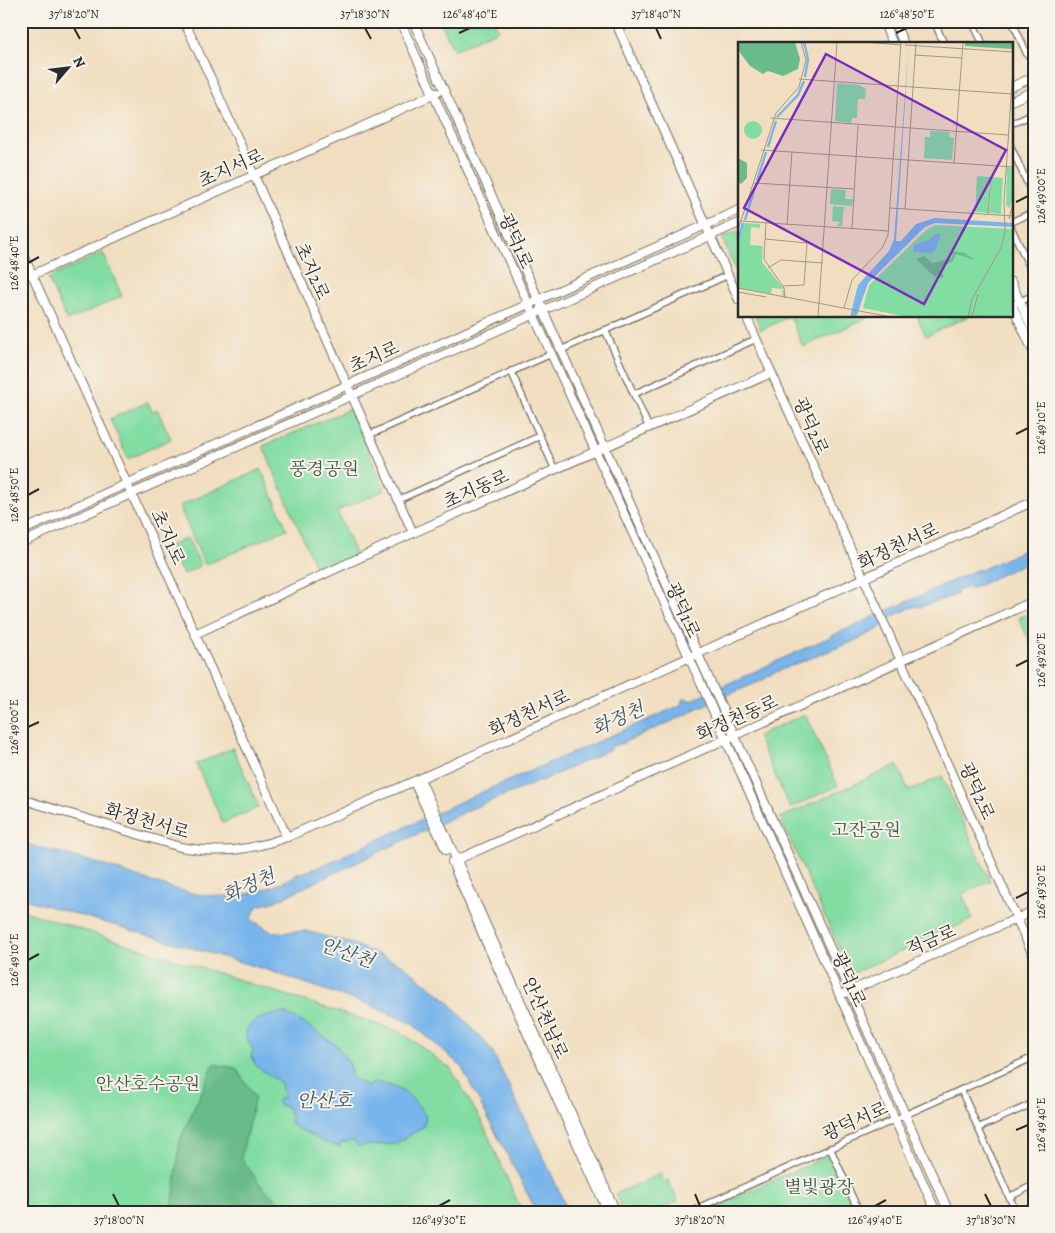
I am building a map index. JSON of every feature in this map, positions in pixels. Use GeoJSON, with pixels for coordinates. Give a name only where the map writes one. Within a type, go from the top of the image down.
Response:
{"type":"FeatureCollection","features":[{"type":"Feature","properties":{"kind":"street","name":"초지2로"},"geometry":{"type":"LineString","coordinates":[[184,21],[413,533]]}},
{"type":"Feature","properties":{"kind":"street","name":"광덕1로"},"geometry":{"type":"LineString","coordinates":[[400,21],[699,679],[936,1212]]}},
{"type":"Feature","properties":{"kind":"street","name":"광덕1로"},"geometry":{"type":"LineString","coordinates":[[413,21],[949,1212]]}},
{"type":"Feature","properties":{"kind":"street"},"geometry":{"type":"LineString","coordinates":[[615,21],[738,298]]}},
{"type":"Feature","properties":{"kind":"street"},"geometry":{"type":"LineString","coordinates":[[883,21],[893,42]]}},
{"type":"Feature","properties":{"kind":"street"},"geometry":{"type":"LineString","coordinates":[[894,21],[903,42]]}},
{"type":"Feature","properties":{"kind":"street"},"geometry":{"type":"LineString","coordinates":[[934,21],[943,42]]}},
{"type":"Feature","properties":{"kind":"street"},"geometry":{"type":"LineString","coordinates":[[972,21],[981,42]]}},
{"type":"Feature","properties":{"kind":"street"},"geometry":{"type":"LineString","coordinates":[[1012,21],[1027,54],[1034,50]]}},
{"type":"Feature","properties":{"kind":"street"},"geometry":{"type":"LineString","coordinates":[[1012,87],[1034,78]]}},
{"type":"Feature","properties":{"kind":"street","name":"초지서로"},"geometry":{"type":"LineString","coordinates":[[32,275],[444,90]]}},
{"type":"Feature","properties":{"kind":"street"},"geometry":{"type":"LineString","coordinates":[[1012,101],[1034,91]]}},
{"type":"Feature","properties":{"kind":"street"},"geometry":{"type":"LineString","coordinates":[[1012,124],[1033,115]]}},
{"type":"Feature","properties":{"kind":"street"},"geometry":{"type":"LineString","coordinates":[[1012,149],[1034,198]]}},
{"type":"Feature","properties":{"kind":"street","name":"초지로"},"geometry":{"type":"LineString","coordinates":[[21,531],[738,210]]}},
{"type":"Feature","properties":{"kind":"street"},"geometry":{"type":"LineString","coordinates":[[1012,222],[1034,212]]}},
{"type":"Feature","properties":{"kind":"street","name":"초지로"},"geometry":{"type":"LineString","coordinates":[[21,543],[738,223]]}},
{"type":"Feature","properties":{"kind":"street"},"geometry":{"type":"LineString","coordinates":[[1012,229],[1034,277]]}},
{"type":"Feature","properties":{"kind":"street","name":"초지1로"},"geometry":{"type":"LineString","coordinates":[[21,250],[286,837]]}},
{"type":"Feature","properties":{"kind":"street"},"geometry":{"type":"LineString","coordinates":[[561,350],[728,275]]}},
{"type":"Feature","properties":{"kind":"street"},"geometry":{"type":"LineString","coordinates":[[1012,284],[1034,333]]}},
{"type":"Feature","properties":{"kind":"street"},"geometry":{"type":"LineString","coordinates":[[1034,295],[1012,304],[1034,353]]}},
{"type":"Feature","properties":{"kind":"street","name":"광덕2로"},"geometry":{"type":"LineString","coordinates":[[747,318],[1034,956]]}},
{"type":"Feature","properties":{"kind":"street"},"geometry":{"type":"LineString","coordinates":[[605,330],[649,428]]}},
{"type":"Feature","properties":{"kind":"street"},"geometry":{"type":"LineString","coordinates":[[634,394],[756,338]]}},
{"type":"Feature","properties":{"kind":"street"},"geometry":{"type":"LineString","coordinates":[[369,435],[551,354]]}},
{"type":"Feature","properties":{"kind":"street"},"geometry":{"type":"LineString","coordinates":[[512,371],[555,470]]}},
{"type":"Feature","properties":{"kind":"street","name":"초지동로"},"geometry":{"type":"LineString","coordinates":[[195,634],[413,533],[771,373]]}},
{"type":"Feature","properties":{"kind":"street"},"geometry":{"type":"LineString","coordinates":[[398,500],[540,436]]}},
{"type":"Feature","properties":{"kind":"street","name":"화정천서로"},"geometry":{"type":"LineString","coordinates":[[21,799],[180,847],[202,851],[227,852],[247,850],[286,837],[417,780],[1034,501]]}},
{"type":"Feature","properties":{"kind":"street","name":"화정천동로"},"geometry":{"type":"LineString","coordinates":[[454,861],[1034,601]]}},
{"type":"Feature","properties":{"kind":"street","name":"안산천남로"},"geometry":{"type":"LineString","coordinates":[[417,780],[616,1212]]}},
{"type":"Feature","properties":{"kind":"street","name":"안산천남로"},"geometry":{"type":"LineString","coordinates":[[454,861],[486,942],[608,1212]]}},
{"type":"Feature","properties":{"kind":"street","name":"적금로"},"geometry":{"type":"LineString","coordinates":[[840,996],[1034,911]]}},
{"type":"Feature","properties":{"kind":"street","name":"광덕서로"},"geometry":{"type":"LineString","coordinates":[[689,1212],[1034,1057]]}},
{"type":"Feature","properties":{"kind":"street"},"geometry":{"type":"LineString","coordinates":[[961,1090],[1016,1212]]}},
{"type":"Feature","properties":{"kind":"street"},"geometry":{"type":"LineString","coordinates":[[978,1128],[1034,1103]]}},
{"type":"Feature","properties":{"kind":"street"},"geometry":{"type":"LineString","coordinates":[[830,1148],[859,1212]]}},
{"type":"Feature","properties":{"kind":"street"},"geometry":{"type":"LineString","coordinates":[[1009,1197],[1034,1185]]}},
{"type":"Feature","properties":{"kind":"green space"},"geometry":{"type":"Polygon","coordinates":[[[440,21],[494,21],[498,30],[454,50],[440,21]]]}},
{"type":"Feature","properties":{"kind":"green space"},"geometry":{"type":"Polygon","coordinates":[[[738,231],[738,276],[722,238],[738,231]]]}},
{"type":"Feature","properties":{"kind":"green space"},"geometry":{"type":"Polygon","coordinates":[[[103,253],[122,296],[67,321],[48,278],[103,253]]]}},
{"type":"Feature","properties":{"kind":"green space"},"geometry":{"type":"Polygon","coordinates":[[[756,318],[786,318],[761,330],[756,318]]]}},
{"type":"Feature","properties":{"kind":"green space"},"geometry":{"type":"Polygon","coordinates":[[[791,318],[867,318],[803,347],[791,318]]]}},
{"type":"Feature","properties":{"kind":"green space"},"geometry":{"type":"Polygon","coordinates":[[[918,318],[965,318],[926,336],[918,318]]]}},
{"type":"Feature","properties":{"kind":"green space"},"geometry":{"type":"Polygon","coordinates":[[[148,402],[152,411],[157,409],[171,439],[128,459],[110,419],[148,402]]]}},
{"type":"Feature","properties":{"kind":"green space","name":"풍경공원"},"geometry":{"type":"Polygon","coordinates":[[[350,409],[385,490],[337,511],[356,556],[318,573],[263,446],[350,409]]]}},
{"type":"Feature","properties":{"kind":"green space"},"geometry":{"type":"Polygon","coordinates":[[[261,469],[287,529],[205,565],[179,506],[261,469]]]}},
{"type":"Feature","properties":{"kind":"green space"},"geometry":{"type":"Polygon","coordinates":[[[187,538],[201,565],[183,575],[169,546],[187,538]]]}},
{"type":"Feature","properties":{"kind":"green space"},"geometry":{"type":"Polygon","coordinates":[[[1034,612],[1034,651],[1019,618],[1034,612]]]}},
{"type":"Feature","properties":{"kind":"green space"},"geometry":{"type":"Polygon","coordinates":[[[805,714],[838,786],[790,808],[757,736],[805,714]]]}},
{"type":"Feature","properties":{"kind":"green space"},"geometry":{"type":"Polygon","coordinates":[[[233,748],[259,807],[223,823],[196,764],[233,748]]]}},
{"type":"Feature","properties":{"kind":"green space","name":"고잔공원"},"geometry":{"type":"Polygon","coordinates":[[[897,765],[909,791],[942,776],[990,881],[962,894],[973,919],[851,974],[780,818],[897,765]]]}},
{"type":"Feature","properties":{"kind":"green space","name":"안산호수공원"},"geometry":{"type":"Polygon","coordinates":[[[21,910],[401,1032],[451,1069],[483,1124],[522,1212],[21,1212],[21,910]]]}},
{"type":"Feature","properties":{"kind":"green space"},"geometry":{"type":"Polygon","coordinates":[[[214,1064],[236,1068],[255,1097],[241,1158],[263,1188],[291,1212],[172,1212],[180,1140],[214,1064]]]}},
{"type":"Feature","properties":{"kind":"green space","name":"별빛광장"},"geometry":{"type":"Polygon","coordinates":[[[832,1154],[858,1212],[702,1212],[832,1154]]]}},
{"type":"Feature","properties":{"kind":"green space"},"geometry":{"type":"Polygon","coordinates":[[[660,1174],[664,1182],[668,1180],[678,1201],[654,1212],[623,1212],[615,1194],[660,1174]]]}},
{"type":"Feature","properties":{"kind":"water","name":"안산천"},"geometry":{"type":"Polygon","coordinates":[[[1034,545],[1034,559],[973,588],[969,587],[958,590],[956,595],[920,607],[915,606],[893,616],[877,630],[852,642],[773,673],[763,680],[623,743],[612,746],[611,749],[548,778],[473,808],[273,902],[257,906],[251,919],[273,933],[306,931],[353,944],[403,965],[446,999],[491,1049],[568,1212],[537,1212],[461,1066],[411,1023],[369,1005],[264,969],[21,898],[21,843],[82,859],[185,892],[227,896],[249,894],[271,887],[297,873],[319,867],[464,800],[681,705],[682,700],[686,698],[690,701],[1034,545]]]}},
{"type":"Feature","properties":{"kind":"water","name":"안산호"},"geometry":{"type":"Polygon","coordinates":[[[284,1013],[304,1023],[337,1046],[350,1065],[351,1077],[368,1087],[372,1082],[381,1083],[404,1092],[415,1102],[426,1117],[423,1127],[395,1144],[358,1146],[354,1141],[340,1143],[340,1147],[326,1143],[290,1124],[291,1116],[287,1107],[279,1105],[277,1099],[283,1098],[281,1083],[257,1067],[251,1056],[253,1050],[246,1035],[250,1025],[254,1022],[267,1016],[284,1013]]]}},
{"type":"Feature","properties":{"kind":"water label","name":"화정천"},"geometry":{"type":"Point","coordinates":[618,719]}},
{"type":"Feature","properties":{"kind":"water label","name":"화정천"},"geometry":{"type":"Point","coordinates":[249,886]}}]}
